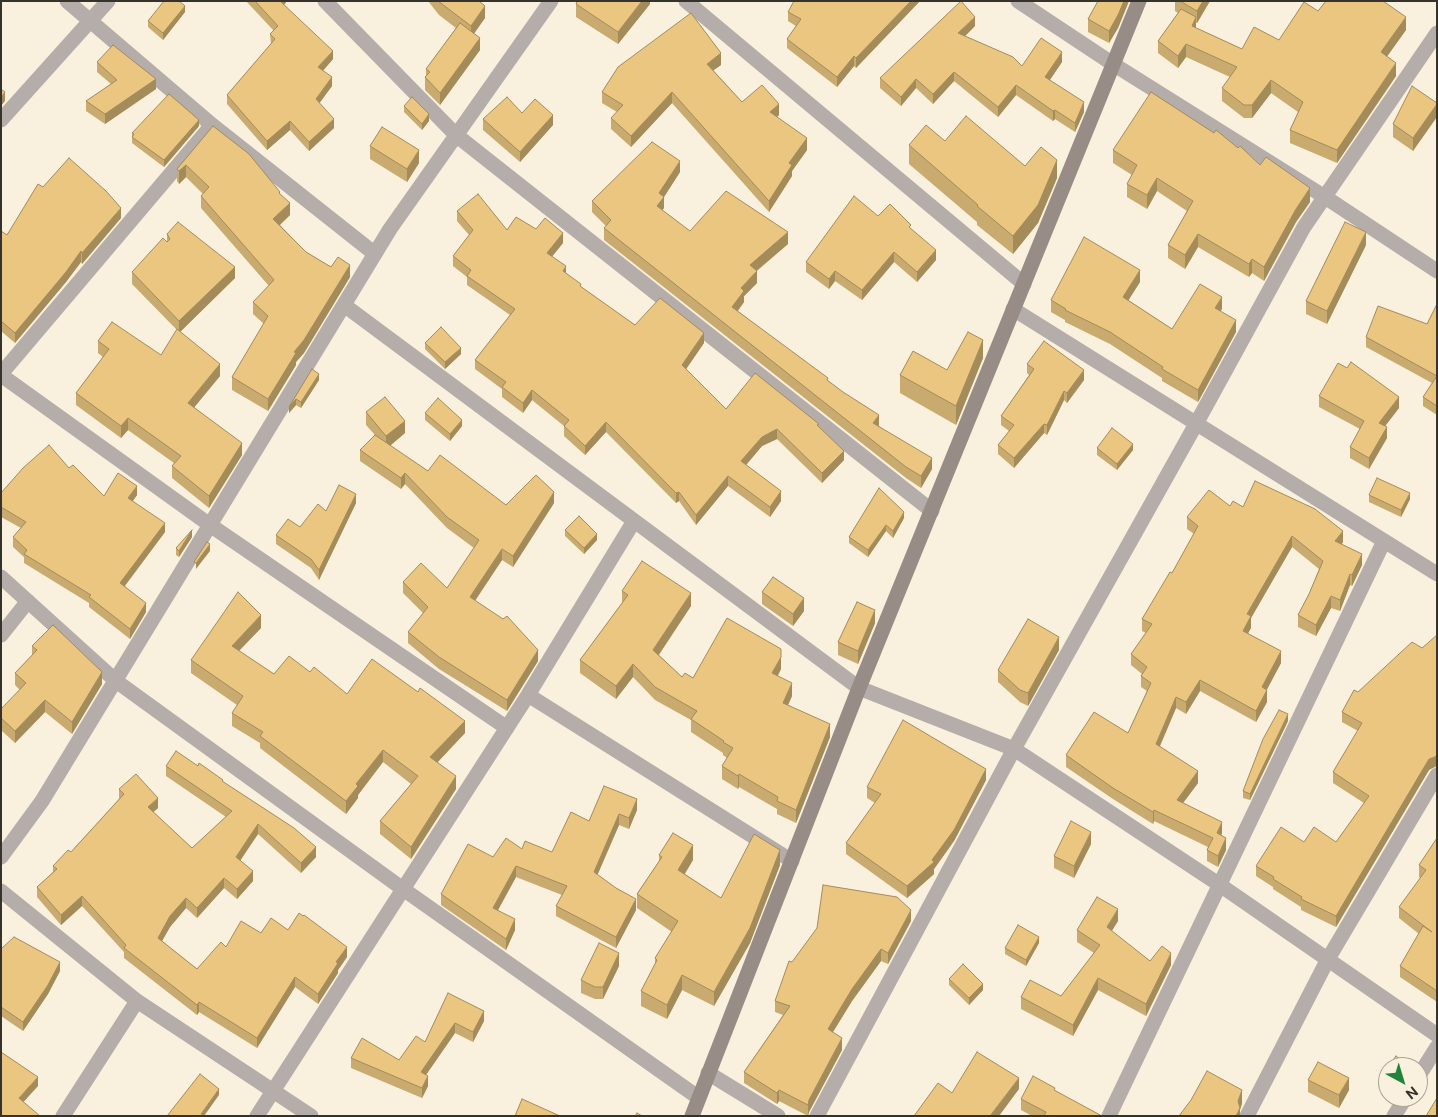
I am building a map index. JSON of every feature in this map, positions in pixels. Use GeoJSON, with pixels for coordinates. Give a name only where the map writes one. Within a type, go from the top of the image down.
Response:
{"type":"FeatureCollection","features":[{"type":"Feature","properties":{"kind":"street"},"geometry":{"type":"LineString","coordinates":[[67,1],[212,125],[375,254]]}},
{"type":"Feature","properties":{"kind":"street"},"geometry":{"type":"LineString","coordinates":[[1,120],[108,1]]}},
{"type":"Feature","properties":{"kind":"street"},"geometry":{"type":"LineString","coordinates":[[325,1],[456,135],[932,511]]}},
{"type":"Feature","properties":{"kind":"street"},"geometry":{"type":"LineString","coordinates":[[1,858],[42,801],[390,229],[550,1]]}},
{"type":"Feature","properties":{"kind":"street"},"geometry":{"type":"LineString","coordinates":[[686,1],[1024,284]]}},
{"type":"Feature","properties":{"kind":"street"},"geometry":{"type":"LineString","coordinates":[[1018,1],[1113,64],[1325,197],[1437,271]]}},
{"type":"Feature","properties":{"kind":"street"},"geometry":{"type":"LineString","coordinates":[[692,1116],[859,688],[1139,1]]}},
{"type":"Feature","properties":{"kind":"street"},"geometry":{"type":"LineString","coordinates":[[817,1116],[1014,749],[1304,227],[1437,33]]}},
{"type":"Feature","properties":{"kind":"street"},"geometry":{"type":"LineString","coordinates":[[212,125],[1,375],[210,525],[507,728]]}},
{"type":"Feature","properties":{"kind":"street"},"geometry":{"type":"LineString","coordinates":[[344,305],[859,688],[1014,749],[1220,885],[1437,1035]]}},
{"type":"Feature","properties":{"kind":"street"},"geometry":{"type":"LineString","coordinates":[[1013,309],[1437,574]]}},
{"type":"Feature","properties":{"kind":"street"},"geometry":{"type":"LineString","coordinates":[[257,1116],[528,695],[634,521]]}},
{"type":"Feature","properties":{"kind":"street"},"geometry":{"type":"LineString","coordinates":[[1109,1116],[1384,541]]}},
{"type":"Feature","properties":{"kind":"street"},"geometry":{"type":"LineString","coordinates":[[1,577],[116,681],[403,889],[699,1098]]}},
{"type":"Feature","properties":{"kind":"street"},"geometry":{"type":"LineString","coordinates":[[1,635],[28,601]]}},
{"type":"Feature","properties":{"kind":"street"},"geometry":{"type":"LineString","coordinates":[[528,695],[792,861]]}},
{"type":"Feature","properties":{"kind":"street"},"geometry":{"type":"LineString","coordinates":[[1247,1116],[1328,959],[1437,775]]}},
{"type":"Feature","properties":{"kind":"street"},"geometry":{"type":"LineString","coordinates":[[1,891],[137,1001],[312,1116]]}},
{"type":"Feature","properties":{"kind":"street"},"geometry":{"type":"LineString","coordinates":[[63,1116],[137,1001]]}},
{"type":"Feature","properties":{"kind":"street"},"geometry":{"type":"LineString","coordinates":[[1428,1061],[1437,1047]]}},
{"type":"Feature","properties":{"kind":"street"},"geometry":{"type":"LineString","coordinates":[[708,1073],[778,1116]]}},
{"type":"Feature","properties":{"kind":"building"},"geometry":{"type":"Polygon","coordinates":[[[164,1],[179,1],[185,6],[163,33],[148,21],[164,1]]]}},
{"type":"Feature","properties":{"kind":"building"},"geometry":{"type":"Polygon","coordinates":[[[255,1],[280,1],[333,51],[318,67],[332,77],[316,99],[334,119],[309,142],[290,121],[267,141],[227,95],[275,39],[270,34],[278,26],[255,1]]]}},
{"type":"Feature","properties":{"kind":"building"},"geometry":{"type":"Polygon","coordinates":[[[438,1],[479,1],[485,6],[471,26],[438,1]]]}},
{"type":"Feature","properties":{"kind":"building"},"geometry":{"type":"Polygon","coordinates":[[[577,1],[642,1],[618,32],[576,4],[577,1]]]}},
{"type":"Feature","properties":{"kind":"building"},"geometry":{"type":"Polygon","coordinates":[[[794,1],[911,1],[856,58],[854,56],[837,77],[787,39],[801,19],[788,12],[794,1]]]}},
{"type":"Feature","properties":{"kind":"building"},"geometry":{"type":"Polygon","coordinates":[[[961,1],[975,17],[958,33],[1013,57],[1022,66],[1041,38],[1062,52],[1045,77],[1084,102],[1075,123],[1055,110],[1053,111],[1016,85],[998,107],[954,72],[933,94],[916,79],[901,97],[880,78],[961,1]]]}},
{"type":"Feature","properties":{"kind":"building"},"geometry":{"type":"Polygon","coordinates":[[[1098,1],[1124,1],[1109,31],[1088,19],[1098,1]]]}},
{"type":"Feature","properties":{"kind":"building"},"geometry":{"type":"Polygon","coordinates":[[[1180,1],[1203,1],[1197,11],[1180,1]]]}},
{"type":"Feature","properties":{"kind":"building"},"geometry":{"type":"Polygon","coordinates":[[[1326,1],[1383,1],[1406,17],[1381,52],[1396,63],[1337,150],[1290,130],[1303,102],[1271,80],[1252,105],[1244,105],[1222,88],[1237,67],[1186,44],[1178,56],[1158,41],[1181,9],[1196,17],[1192,26],[1242,49],[1254,27],[1279,40],[1304,2],[1318,11],[1326,1]]]}},
{"type":"Feature","properties":{"kind":"building"},"geometry":{"type":"Polygon","coordinates":[[[691,13],[721,53],[707,64],[742,102],[762,85],[779,104],[770,112],[807,138],[789,163],[792,165],[769,201],[672,92],[631,136],[611,118],[623,105],[602,92],[618,67],[691,13]]]}},
{"type":"Feature","properties":{"kind":"building"},"geometry":{"type":"Polygon","coordinates":[[[460,23],[480,38],[440,93],[425,77],[430,72],[426,69],[460,23]]]}},
{"type":"Feature","properties":{"kind":"building"},"geometry":{"type":"Polygon","coordinates":[[[113,45],[156,79],[105,114],[86,101],[117,80],[97,62],[113,45]]]}},
{"type":"Feature","properties":{"kind":"building"},"geometry":{"type":"Polygon","coordinates":[[[1412,86],[1437,103],[1413,138],[1393,124],[1412,86]]]}},
{"type":"Feature","properties":{"kind":"building"},"geometry":{"type":"Polygon","coordinates":[[[1,89],[5,92],[1,97],[1,89]]]}},
{"type":"Feature","properties":{"kind":"building"},"geometry":{"type":"Polygon","coordinates":[[[1151,92],[1214,133],[1216,130],[1238,148],[1240,146],[1260,165],[1266,157],[1310,188],[1296,209],[1264,267],[1252,259],[1249,264],[1198,234],[1185,255],[1168,245],[1193,201],[1157,178],[1147,195],[1127,184],[1137,165],[1113,150],[1151,92]]]}},
{"type":"Feature","properties":{"kind":"building"},"geometry":{"type":"Polygon","coordinates":[[[169,94],[199,120],[164,160],[132,137],[134,134],[132,133],[169,94]]]}},
{"type":"Feature","properties":{"kind":"building"},"geometry":{"type":"Polygon","coordinates":[[[412,97],[429,114],[422,124],[404,106],[412,97]]]}},
{"type":"Feature","properties":{"kind":"building"},"geometry":{"type":"Polygon","coordinates":[[[507,97],[522,113],[535,99],[553,115],[520,152],[483,119],[507,97]]]}},
{"type":"Feature","properties":{"kind":"building"},"geometry":{"type":"Polygon","coordinates":[[[966,116],[1025,166],[1041,147],[1057,160],[1038,205],[1013,236],[909,145],[926,125],[945,141],[966,116]]]}},
{"type":"Feature","properties":{"kind":"building"},"geometry":{"type":"Polygon","coordinates":[[[213,126],[249,154],[279,193],[290,203],[273,219],[306,252],[331,267],[338,257],[350,265],[304,340],[294,352],[296,353],[268,399],[232,377],[268,316],[253,302],[274,280],[201,196],[209,187],[186,165],[179,171],[177,169],[213,126]]]}},
{"type":"Feature","properties":{"kind":"building"},"geometry":{"type":"Polygon","coordinates":[[[382,127],[419,150],[407,169],[370,146],[382,127]]]}},
{"type":"Feature","properties":{"kind":"building"},"geometry":{"type":"Polygon","coordinates":[[[652,142],[680,161],[659,193],[664,197],[657,206],[690,231],[726,191],[788,232],[750,265],[757,271],[741,288],[744,291],[732,307],[828,378],[827,380],[843,392],[879,415],[873,423],[932,458],[921,476],[906,467],[604,228],[611,220],[592,201],[652,142]]]}},
{"type":"Feature","properties":{"kind":"building"},"geometry":{"type":"Polygon","coordinates":[[[69,158],[106,191],[121,208],[82,253],[81,251],[15,333],[1,321],[1,231],[7,235],[38,184],[43,187],[69,158]]]}},
{"type":"Feature","properties":{"kind":"building"},"geometry":{"type":"Polygon","coordinates":[[[478,194],[507,230],[516,217],[536,229],[545,218],[563,233],[547,253],[566,266],[563,271],[581,284],[580,286],[635,325],[660,298],[704,333],[682,365],[726,409],[755,373],[819,424],[817,425],[844,451],[822,473],[777,429],[762,437],[741,461],[781,491],[770,507],[728,476],[696,515],[679,492],[676,493],[606,422],[585,446],[564,426],[569,420],[532,390],[523,403],[502,387],[506,382],[475,360],[515,309],[467,276],[471,270],[453,256],[473,230],[457,211],[478,194]]]}},
{"type":"Feature","properties":{"kind":"building"},"geometry":{"type":"Polygon","coordinates":[[[854,196],[878,216],[890,204],[911,225],[909,227],[936,250],[917,272],[894,252],[862,290],[835,271],[829,279],[806,262],[854,196]]]}},
{"type":"Feature","properties":{"kind":"building"},"geometry":{"type":"Polygon","coordinates":[[[178,222],[235,267],[179,321],[132,272],[163,238],[167,242],[170,239],[167,234],[178,222]]]}},
{"type":"Feature","properties":{"kind":"building"},"geometry":{"type":"Polygon","coordinates":[[[1345,222],[1366,232],[1327,311],[1306,301],[1345,222]]]}},
{"type":"Feature","properties":{"kind":"building"},"geometry":{"type":"Polygon","coordinates":[[[1084,237],[1140,270],[1123,297],[1172,329],[1200,284],[1222,297],[1215,308],[1236,320],[1198,390],[1162,369],[1163,367],[1110,332],[1065,310],[1051,300],[1084,237]]]}},
{"type":"Feature","properties":{"kind":"building"},"geometry":{"type":"Polygon","coordinates":[[[1437,304],[1437,376],[1366,337],[1378,306],[1427,324],[1437,304]]]}},
{"type":"Feature","properties":{"kind":"building"},"geometry":{"type":"Polygon","coordinates":[[[112,322],[161,355],[177,329],[220,364],[188,403],[242,443],[209,496],[172,466],[181,456],[128,418],[121,426],[76,393],[109,349],[98,341],[112,322]]]}},
{"type":"Feature","properties":{"kind":"building"},"geometry":{"type":"Polygon","coordinates":[[[441,327],[461,348],[445,362],[425,343],[441,327]]]}},
{"type":"Feature","properties":{"kind":"building"},"geometry":{"type":"Polygon","coordinates":[[[968,332],[983,340],[956,406],[900,375],[913,351],[947,370],[968,332]]]}},
{"type":"Feature","properties":{"kind":"building"},"geometry":{"type":"Polygon","coordinates":[[[1044,341],[1084,370],[1067,393],[1064,391],[1047,425],[1044,424],[1014,458],[998,445],[1014,425],[1001,416],[1034,369],[1027,364],[1044,341]]]}},
{"type":"Feature","properties":{"kind":"building"},"geometry":{"type":"Polygon","coordinates":[[[1351,362],[1399,397],[1379,423],[1387,427],[1369,458],[1350,447],[1364,421],[1319,396],[1338,363],[1347,368],[1351,362]]]}},
{"type":"Feature","properties":{"kind":"building"},"geometry":{"type":"Polygon","coordinates":[[[312,369],[319,374],[301,402],[296,399],[289,407],[312,369]]]}},
{"type":"Feature","properties":{"kind":"building"},"geometry":{"type":"Polygon","coordinates":[[[1437,376],[1437,406],[1423,397],[1437,376]]]}},
{"type":"Feature","properties":{"kind":"building"},"geometry":{"type":"Polygon","coordinates":[[[385,397],[405,421],[386,436],[366,412],[385,397]]]}},
{"type":"Feature","properties":{"kind":"building"},"geometry":{"type":"Polygon","coordinates":[[[438,398],[462,420],[450,434],[425,413],[438,398]]]}},
{"type":"Feature","properties":{"kind":"building"},"geometry":{"type":"Polygon","coordinates":[[[1112,428],[1133,444],[1117,464],[1097,448],[1112,428]]]}},
{"type":"Feature","properties":{"kind":"building"},"geometry":{"type":"Polygon","coordinates":[[[375,435],[428,471],[440,455],[506,505],[536,475],[554,492],[513,556],[502,549],[470,597],[503,619],[507,616],[538,650],[507,700],[439,657],[408,632],[428,607],[403,582],[421,563],[447,588],[479,540],[447,517],[405,473],[401,478],[360,450],[375,435]]]}},
{"type":"Feature","properties":{"kind":"building"},"geometry":{"type":"Polygon","coordinates":[[[49,445],[69,468],[73,465],[104,496],[118,473],[137,486],[128,498],[165,523],[120,583],[146,603],[130,629],[89,597],[91,595],[24,554],[27,550],[13,537],[26,522],[1,507],[1,493],[23,468],[49,445]]]}},
{"type":"Feature","properties":{"kind":"building"},"geometry":{"type":"Polygon","coordinates":[[[1377,478],[1410,493],[1401,510],[1369,495],[1377,478]]]}},
{"type":"Feature","properties":{"kind":"building"},"geometry":{"type":"Polygon","coordinates":[[[1255,481],[1315,509],[1343,531],[1335,541],[1362,554],[1352,575],[1350,574],[1340,600],[1331,596],[1316,625],[1298,615],[1323,561],[1292,536],[1247,614],[1251,616],[1243,631],[1281,651],[1262,687],[1267,690],[1256,711],[1200,680],[1186,702],[1176,697],[1156,744],[1198,771],[1177,800],[1222,822],[1217,833],[1226,838],[1218,856],[1207,850],[1213,838],[1154,810],[1153,812],[1113,788],[1066,755],[1094,712],[1128,733],[1151,683],[1141,676],[1147,667],[1131,654],[1152,624],[1142,619],[1170,572],[1172,573],[1198,526],[1187,517],[1209,490],[1230,506],[1233,501],[1243,507],[1255,481]]]}},
{"type":"Feature","properties":{"kind":"building"},"geometry":{"type":"Polygon","coordinates":[[[339,485],[356,494],[319,570],[311,559],[276,535],[288,519],[300,527],[318,504],[326,511],[339,485]]]}},
{"type":"Feature","properties":{"kind":"building"},"geometry":{"type":"Polygon","coordinates":[[[879,488],[904,512],[893,531],[886,525],[868,550],[849,537],[879,488]]]}},
{"type":"Feature","properties":{"kind":"building"},"geometry":{"type":"Polygon","coordinates":[[[579,516],[597,534],[584,548],[565,530],[579,516]]]}},
{"type":"Feature","properties":{"kind":"building"},"geometry":{"type":"Polygon","coordinates":[[[192,530],[179,551],[176,548],[192,530]]]}},
{"type":"Feature","properties":{"kind":"building"},"geometry":{"type":"Polygon","coordinates":[[[207,542],[210,544],[196,563],[194,562],[207,542]]]}},
{"type":"Feature","properties":{"kind":"building"},"geometry":{"type":"Polygon","coordinates":[[[642,561],[691,593],[653,650],[682,677],[685,673],[693,678],[727,618],[781,649],[781,657],[772,673],[792,683],[783,703],[830,724],[796,810],[777,801],[778,797],[722,766],[733,748],[691,719],[697,711],[655,687],[633,664],[616,686],[580,660],[628,595],[622,591],[642,561]]]}},
{"type":"Feature","properties":{"kind":"building"},"geometry":{"type":"Polygon","coordinates":[[[773,577],[804,598],[793,614],[762,592],[773,577]]]}},
{"type":"Feature","properties":{"kind":"building"},"geometry":{"type":"Polygon","coordinates":[[[238,592],[261,615],[232,646],[274,674],[289,656],[310,672],[314,667],[347,694],[372,659],[418,692],[420,688],[465,721],[430,757],[456,776],[411,847],[380,821],[418,776],[383,750],[356,784],[358,786],[346,801],[260,736],[263,732],[232,713],[243,696],[191,660],[238,592]]]}},
{"type":"Feature","properties":{"kind":"building"},"geometry":{"type":"Polygon","coordinates":[[[857,602],[875,610],[858,651],[838,642],[857,602]]]}},
{"type":"Feature","properties":{"kind":"building"},"geometry":{"type":"Polygon","coordinates":[[[1028,619],[1059,637],[1028,693],[1020,690],[998,670],[1028,619]]]}},
{"type":"Feature","properties":{"kind":"building"},"geometry":{"type":"Polygon","coordinates":[[[53,625],[102,672],[72,722],[45,700],[15,731],[1,718],[1,709],[26,683],[15,673],[37,650],[32,646],[53,625]]]}},
{"type":"Feature","properties":{"kind":"building"},"geometry":{"type":"Polygon","coordinates":[[[1437,635],[1437,756],[1429,759],[1336,916],[1301,899],[1302,897],[1256,866],[1281,827],[1304,842],[1314,827],[1336,842],[1369,796],[1333,772],[1362,723],[1342,712],[1354,690],[1358,692],[1412,642],[1422,648],[1437,635]]]}},
{"type":"Feature","properties":{"kind":"building"},"geometry":{"type":"Polygon","coordinates":[[[1279,710],[1288,714],[1250,794],[1243,791],[1263,739],[1279,710]]]}},
{"type":"Feature","properties":{"kind":"building"},"geometry":{"type":"Polygon","coordinates":[[[903,720],[986,769],[954,830],[932,860],[934,862],[907,886],[846,843],[881,794],[867,787],[903,720]]]}},
{"type":"Feature","properties":{"kind":"building"},"geometry":{"type":"Polygon","coordinates":[[[176,751],[198,766],[199,763],[222,781],[294,828],[316,847],[301,863],[258,824],[236,857],[253,871],[237,889],[224,878],[197,908],[186,898],[170,916],[158,938],[197,969],[221,942],[226,947],[241,921],[261,933],[271,918],[288,930],[299,913],[347,947],[318,994],[295,977],[257,1038],[199,1002],[197,1005],[124,948],[126,945],[82,896],[61,915],[37,887],[57,869],[53,866],[68,850],[71,852],[124,794],[119,789],[136,774],[158,798],[148,807],[192,848],[232,811],[166,766],[176,751]]]}},
{"type":"Feature","properties":{"kind":"building"},"geometry":{"type":"Polygon","coordinates":[[[604,786],[637,799],[629,818],[619,814],[594,872],[616,888],[636,899],[616,937],[556,906],[567,886],[516,866],[493,908],[515,919],[506,939],[441,894],[468,844],[493,857],[506,838],[522,849],[525,841],[552,852],[571,812],[589,821],[604,786]]]}},
{"type":"Feature","properties":{"kind":"building"},"geometry":{"type":"Polygon","coordinates":[[[1071,821],[1091,832],[1074,866],[1054,856],[1071,821]]]}},
{"type":"Feature","properties":{"kind":"building"},"geometry":{"type":"Polygon","coordinates":[[[673,833],[693,845],[678,870],[721,898],[754,834],[780,850],[750,928],[714,992],[682,975],[667,1005],[641,991],[657,960],[655,958],[678,921],[637,894],[662,857],[659,855],[673,833]]]}},
{"type":"Feature","properties":{"kind":"building"},"geometry":{"type":"Polygon","coordinates":[[[1437,838],[1437,991],[1400,966],[1423,926],[1432,932],[1399,907],[1426,870],[1419,865],[1437,838]]]}},
{"type":"Feature","properties":{"kind":"building"},"geometry":{"type":"Polygon","coordinates":[[[823,885],[897,897],[911,910],[888,953],[881,949],[852,989],[828,1029],[842,1038],[808,1105],[779,1090],[777,1093],[744,1072],[790,1006],[775,1001],[789,961],[792,962],[817,928],[823,885]]]}},
{"type":"Feature","properties":{"kind":"building"},"geometry":{"type":"Polygon","coordinates":[[[1097,897],[1118,909],[1107,927],[1150,961],[1162,946],[1171,953],[1146,1004],[1098,978],[1073,1025],[1021,997],[1030,980],[1061,996],[1100,945],[1077,930],[1097,897]]]}},
{"type":"Feature","properties":{"kind":"building"},"geometry":{"type":"Polygon","coordinates":[[[1018,925],[1039,937],[1026,960],[1005,948],[1018,925]]]}},
{"type":"Feature","properties":{"kind":"building"},"geometry":{"type":"Polygon","coordinates":[[[14,937],[60,962],[48,985],[23,1022],[1,1007],[1,949],[14,937]]]}},
{"type":"Feature","properties":{"kind":"building"},"geometry":{"type":"Polygon","coordinates":[[[599,943],[619,953],[603,987],[595,987],[581,980],[599,943]]]}},
{"type":"Feature","properties":{"kind":"building"},"geometry":{"type":"Polygon","coordinates":[[[963,964],[983,984],[969,998],[949,979],[963,964]]]}},
{"type":"Feature","properties":{"kind":"building"},"geometry":{"type":"Polygon","coordinates":[[[448,993],[484,1011],[473,1032],[455,1023],[421,1072],[428,1076],[422,1088],[351,1058],[362,1038],[399,1060],[416,1036],[425,1042],[448,993]]]}},
{"type":"Feature","properties":{"kind":"building"},"geometry":{"type":"Polygon","coordinates":[[[1,1052],[38,1077],[19,1098],[40,1116],[1,1116],[1,1052]]]}},
{"type":"Feature","properties":{"kind":"building"},"geometry":{"type":"Polygon","coordinates":[[[977,1052],[1019,1078],[990,1116],[914,1116],[938,1083],[952,1093],[977,1052]]]}},
{"type":"Feature","properties":{"kind":"building"},"geometry":{"type":"Polygon","coordinates":[[[1318,1062],[1349,1078],[1339,1095],[1308,1080],[1318,1062]]]}},
{"type":"Feature","properties":{"kind":"building"},"geometry":{"type":"Polygon","coordinates":[[[1207,1071],[1242,1090],[1238,1101],[1240,1108],[1236,1116],[1179,1116],[1191,1100],[1207,1071]]]}},
{"type":"Feature","properties":{"kind":"building"},"geometry":{"type":"Polygon","coordinates":[[[200,1074],[219,1089],[201,1114],[205,1116],[167,1116],[200,1074]]]}},
{"type":"Feature","properties":{"kind":"building"},"geometry":{"type":"Polygon","coordinates":[[[1033,1076],[1055,1088],[1054,1090],[1102,1116],[1044,1116],[1046,1112],[1021,1099],[1033,1076]]]}},
{"type":"Feature","properties":{"kind":"building"},"geometry":{"type":"Polygon","coordinates":[[[1437,1098],[1437,1116],[1426,1116],[1437,1098]]]}},
{"type":"Feature","properties":{"kind":"building"},"geometry":{"type":"Polygon","coordinates":[[[522,1099],[560,1116],[515,1116],[522,1099]]]}}]}
